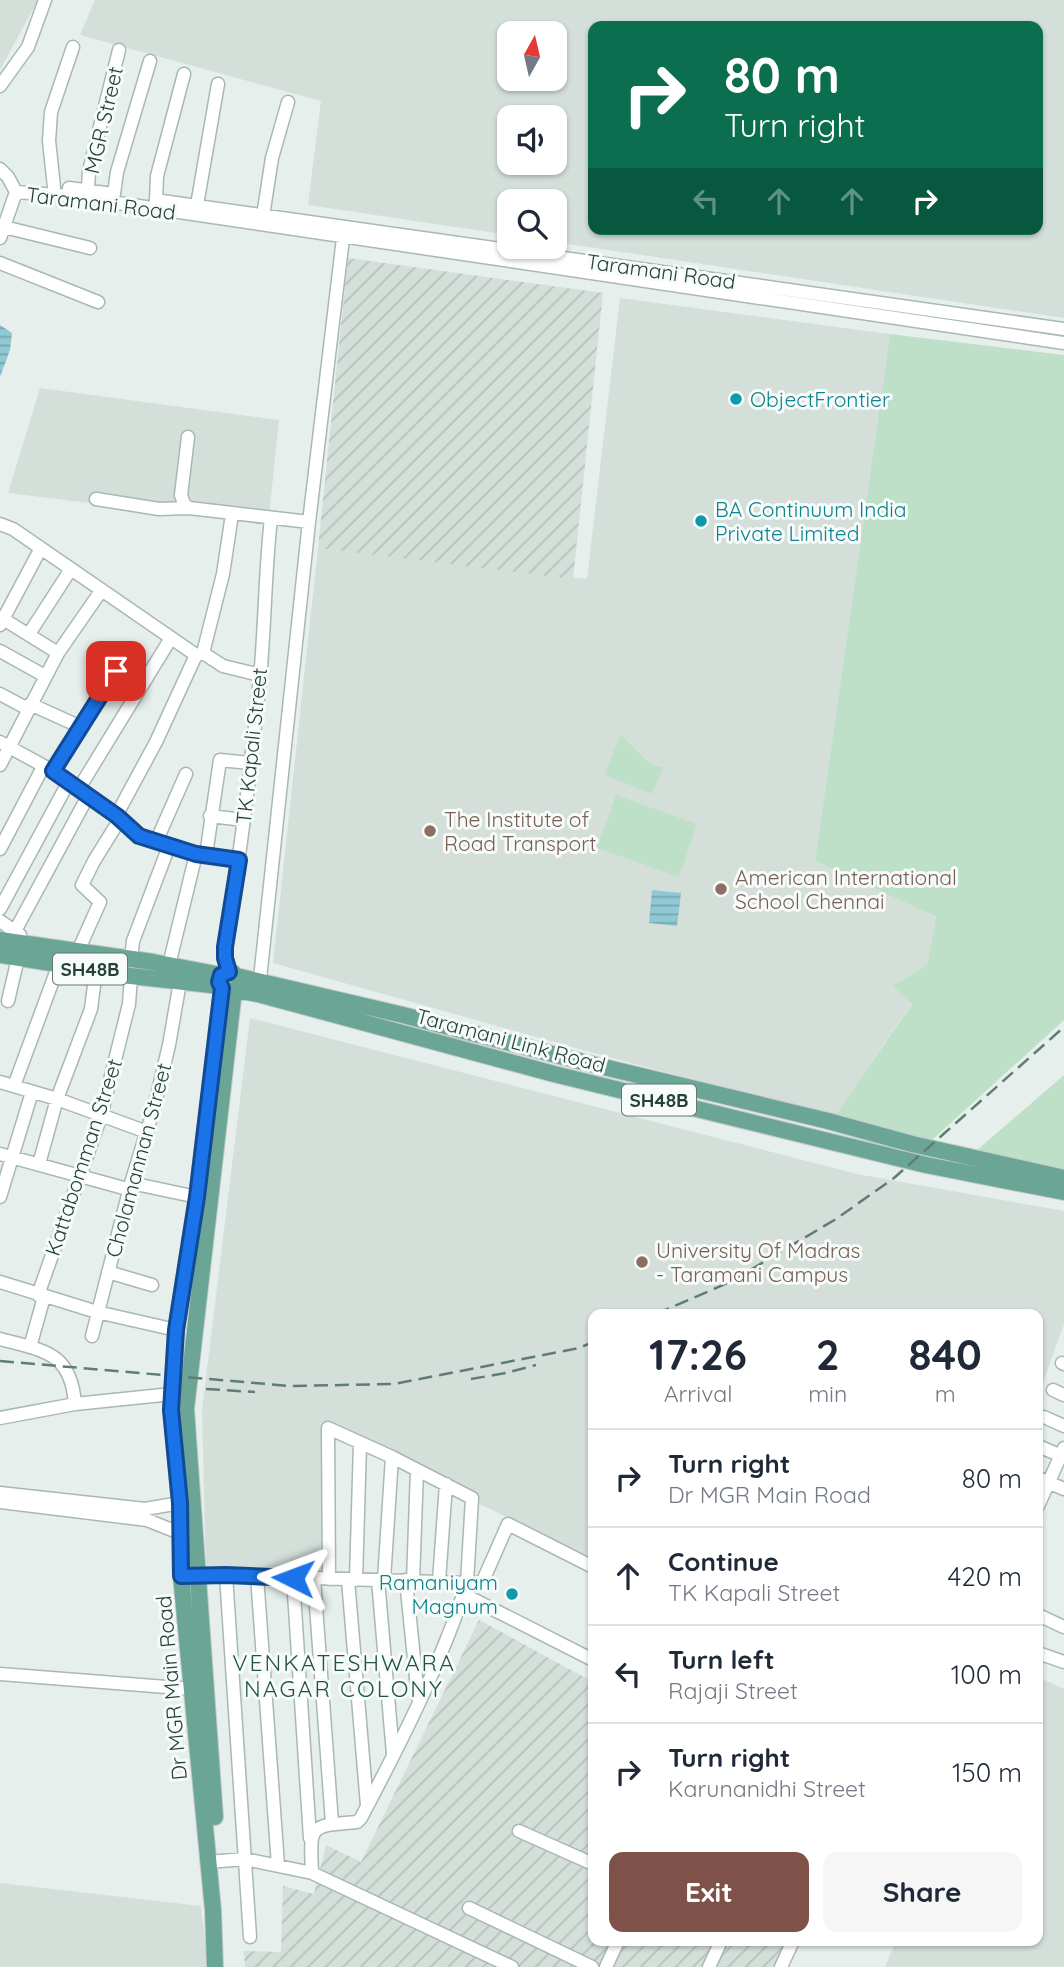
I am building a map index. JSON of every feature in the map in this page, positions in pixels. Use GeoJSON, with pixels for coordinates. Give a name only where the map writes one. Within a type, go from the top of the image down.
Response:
{"type":"FeatureCollection","features":[{"type":"Feature","properties":{"kind":"main road","name":"SH48B"},"geometry":{"type":"LineString","coordinates":[[0,940],[78,951],[180,982]]}},
{"type":"Feature","properties":{"kind":"main road","name":"SH48B"},"geometry":{"type":"LineString","coordinates":[[0,955],[96,970],[169,965]]}},
{"type":"Feature","properties":{"kind":"main road"},"geometry":{"type":"LineString","coordinates":[[169,965],[228,982]]}},
{"type":"Feature","properties":{"kind":"main road"},"geometry":{"type":"LineString","coordinates":[[180,982],[228,982]]}},
{"type":"Feature","properties":{"kind":"main road","name":"Taramani Link Road"},"geometry":{"type":"LineString","coordinates":[[228,982],[259,987],[1064,1178]]}},
{"type":"Feature","properties":{"kind":"main road","name":"Dr MGR Main Road"},"geometry":{"type":"LineString","coordinates":[[225,1967],[192,1689],[186,1409],[180,1396],[176,1330],[228,982]]}},
{"type":"Feature","properties":{"kind":"main road","name":"Dr MGR Main Road"},"geometry":{"type":"LineString","coordinates":[[215,1967],[213,1861],[189,1575],[182,1534],[171,1410],[180,1396],[228,982]]}},
{"type":"Feature","properties":{"kind":"main road","name":"Taramani Link Road"},"geometry":{"type":"LineString","coordinates":[[259,987],[554,1074],[926,1164],[1064,1192]]}},
{"type":"Feature","properties":{"kind":"street"},"geometry":{"type":"LineString","coordinates":[[0,86],[28,47],[45,0]]}},
{"type":"Feature","properties":{"kind":"street"},"geometry":{"type":"LineString","coordinates":[[54,187],[49,141],[51,112],[73,47]]}},
{"type":"Feature","properties":{"kind":"street","name":"MGR Street"},"geometry":{"type":"LineString","coordinates":[[88,189],[89,171],[119,50]]}},
{"type":"Feature","properties":{"kind":"street"},"geometry":{"type":"LineString","coordinates":[[114,194],[117,172],[150,61]]}},
{"type":"Feature","properties":{"kind":"street"},"geometry":{"type":"LineString","coordinates":[[156,201],[157,176],[184,74]]}},
{"type":"Feature","properties":{"kind":"street"},"geometry":{"type":"LineString","coordinates":[[197,205],[218,84]]}},
{"type":"Feature","properties":{"kind":"street"},"geometry":{"type":"LineString","coordinates":[[263,216],[272,158],[288,102]]}},
{"type":"Feature","properties":{"kind":"street"},"geometry":{"type":"LineString","coordinates":[[0,169],[16,192],[2,233],[90,248]]}},
{"type":"Feature","properties":{"kind":"street","name":"Taramani Road"},"geometry":{"type":"LineString","coordinates":[[16,192],[54,187],[88,189],[263,216],[344,232],[1064,343]]}},
{"type":"Feature","properties":{"kind":"street","name":"Taramani Road"},"geometry":{"type":"LineString","coordinates":[[16,192],[71,196],[1064,329]]}},
{"type":"Feature","properties":{"kind":"street"},"geometry":{"type":"LineString","coordinates":[[259,987],[309,522],[344,232]]}},
{"type":"Feature","properties":{"kind":"street"},"geometry":{"type":"LineString","coordinates":[[0,263],[98,302]]}},
{"type":"Feature","properties":{"kind":"street"},"geometry":{"type":"LineString","coordinates":[[188,437],[181,495],[184,504],[189,508]]}},
{"type":"Feature","properties":{"kind":"street"},"geometry":{"type":"LineString","coordinates":[[96,499],[159,509],[189,508],[309,522]]}},
{"type":"Feature","properties":{"kind":"street","name":"TK Kapali Street"},"geometry":{"type":"LineString","coordinates":[[228,982],[225,947],[239,860],[260,675],[271,518]]}},
{"type":"Feature","properties":{"kind":"street"},"geometry":{"type":"LineString","coordinates":[[78,951],[100,902],[82,886],[199,654],[223,574],[231,521]]}},
{"type":"Feature","properties":{"kind":"street"},"geometry":{"type":"LineString","coordinates":[[0,524],[13,529],[171,638],[223,666],[260,675]]}},
{"type":"Feature","properties":{"kind":"street"},"geometry":{"type":"LineString","coordinates":[[41,548],[1,620],[58,653]]}},
{"type":"Feature","properties":{"kind":"street"},"geometry":{"type":"LineString","coordinates":[[29,634],[71,569]]}},
{"type":"Feature","properties":{"kind":"street"},"geometry":{"type":"LineString","coordinates":[[0,765],[4,745],[29,707],[58,653],[101,591]]}},
{"type":"Feature","properties":{"kind":"street"},"geometry":{"type":"LineString","coordinates":[[0,909],[78,790],[171,638]]}},
{"type":"Feature","properties":{"kind":"street"},"geometry":{"type":"LineString","coordinates":[[0,651],[45,676]]}},
{"type":"Feature","properties":{"kind":"street"},"geometry":{"type":"LineString","coordinates":[[0,849],[48,769],[80,727],[128,652]]}},
{"type":"Feature","properties":{"kind":"street"},"geometry":{"type":"LineString","coordinates":[[0,694],[80,727]]}},
{"type":"Feature","properties":{"kind":"street"},"geometry":{"type":"LineString","coordinates":[[4,745],[48,769],[139,836],[201,854],[239,860]]}},
{"type":"Feature","properties":{"kind":"street"},"geometry":{"type":"LineString","coordinates":[[169,965],[201,854],[220,760],[250,764]]}},
{"type":"Feature","properties":{"kind":"street","name":"Kattabomman Street"},"geometry":{"type":"LineString","coordinates":[[30,1347],[41,1296],[101,1115],[129,1004],[133,941],[186,774]]}},
{"type":"Feature","properties":{"kind":"street"},"geometry":{"type":"LineString","coordinates":[[15,931],[78,790]]}},
{"type":"Feature","properties":{"kind":"street"},"geometry":{"type":"LineString","coordinates":[[210,816],[244,821]]}},
{"type":"Feature","properties":{"kind":"street"},"geometry":{"type":"LineString","coordinates":[[0,921],[32,944]]}},
{"type":"Feature","properties":{"kind":"street"},"geometry":{"type":"LineString","coordinates":[[8,1002],[18,958]]}},
{"type":"Feature","properties":{"kind":"street"},"geometry":{"type":"LineString","coordinates":[[15,1086],[59,964]]}},
{"type":"Feature","properties":{"kind":"street"},"geometry":{"type":"LineString","coordinates":[[39,1164],[57,1099],[90,1009],[96,970]]}},
{"type":"Feature","properties":{"kind":"street","name":"Cholamannan Street"},"geometry":{"type":"LineString","coordinates":[[92,1336],[169,1045],[180,982]]}},
{"type":"Feature","properties":{"kind":"street"},"geometry":{"type":"LineString","coordinates":[[0,1082],[57,1099],[147,1132]]}},
{"type":"Feature","properties":{"kind":"street"},"geometry":{"type":"LineString","coordinates":[[1,1193],[7,1156],[32,1092]]}},
{"type":"Feature","properties":{"kind":"street"},"geometry":{"type":"LineString","coordinates":[[7,1156],[80,1176],[197,1197]]}},
{"type":"Feature","properties":{"kind":"street"},"geometry":{"type":"LineString","coordinates":[[108,1272],[152,1285]]}},
{"type":"Feature","properties":{"kind":"street"},"geometry":{"type":"LineString","coordinates":[[0,1282],[97,1312],[176,1330]]}},
{"type":"Feature","properties":{"kind":"street"},"geometry":{"type":"LineString","coordinates":[[0,1339],[59,1359],[68,1370],[74,1388],[75,1404]]}},
{"type":"Feature","properties":{"kind":"street"},"geometry":{"type":"LineString","coordinates":[[0,1418],[75,1404],[180,1396]]}},
{"type":"Feature","properties":{"kind":"street"},"geometry":{"type":"LineString","coordinates":[[1044,1417],[1064,1426]]}},
{"type":"Feature","properties":{"kind":"street"},"geometry":{"type":"LineString","coordinates":[[310,1838],[315,1829],[332,1823],[356,1822],[419,1702],[465,1589],[472,1498],[328,1428],[329,1579]]}},
{"type":"Feature","properties":{"kind":"street"},"geometry":{"type":"LineString","coordinates":[[360,1443],[352,1580],[367,1805]]}},
{"type":"Feature","properties":{"kind":"street"},"geometry":{"type":"LineString","coordinates":[[1043,1448],[1063,1454],[1043,1481],[1064,1489]]}},
{"type":"Feature","properties":{"kind":"street"},"geometry":{"type":"LineString","coordinates":[[392,1457],[381,1580],[393,1755]]}},
{"type":"Feature","properties":{"kind":"street"},"geometry":{"type":"LineString","coordinates":[[417,1470],[409,1580],[419,1702]]}},
{"type":"Feature","properties":{"kind":"street"},"geometry":{"type":"LineString","coordinates":[[439,1581],[446,1485]]}},
{"type":"Feature","properties":{"kind":"street"},"geometry":{"type":"LineString","coordinates":[[0,1493],[145,1509],[180,1503]]}},
{"type":"Feature","properties":{"kind":"street"},"geometry":{"type":"LineString","coordinates":[[0,1502],[148,1520],[182,1534]]}},
{"type":"Feature","properties":{"kind":"street"},"geometry":{"type":"LineString","coordinates":[[465,1589],[482,1583],[508,1524],[588,1564]]}},
{"type":"Feature","properties":{"kind":"street"},"geometry":{"type":"LineString","coordinates":[[189,1575],[439,1581],[465,1589],[588,1657]]}},
{"type":"Feature","properties":{"kind":"street"},"geometry":{"type":"LineString","coordinates":[[226,1575],[250,1937]]}},
{"type":"Feature","properties":{"kind":"street"},"geometry":{"type":"LineString","coordinates":[[257,1576],[278,1865]]}},
{"type":"Feature","properties":{"kind":"street"},"geometry":{"type":"LineString","coordinates":[[293,1578],[312,1873]]}},
{"type":"Feature","properties":{"kind":"street"},"geometry":{"type":"LineString","coordinates":[[314,1579],[332,1823]]}},
{"type":"Feature","properties":{"kind":"street"},"geometry":{"type":"LineString","coordinates":[[1043,1617],[1064,1627]]}},
{"type":"Feature","properties":{"kind":"street"},"geometry":{"type":"LineString","coordinates":[[1043,1655],[1064,1662]]}},
{"type":"Feature","properties":{"kind":"street"},"geometry":{"type":"LineString","coordinates":[[0,1674],[192,1689]]}},
{"type":"Feature","properties":{"kind":"street"},"geometry":{"type":"LineString","coordinates":[[519,1831],[588,1862]]}},
{"type":"Feature","properties":{"kind":"street"},"geometry":{"type":"LineString","coordinates":[[213,1861],[245,1859],[312,1873],[512,1967]]}},
{"type":"Feature","properties":{"kind":"street"},"geometry":{"type":"LineString","coordinates":[[469,1908],[593,1967]]}},
{"type":"Feature","properties":{"kind":"street"},"geometry":{"type":"LineString","coordinates":[[606,1967],[616,1946]]}},
{"type":"Feature","properties":{"kind":"street"},"geometry":{"type":"LineString","coordinates":[[709,1967],[719,1946]]}},
{"type":"Feature","properties":{"kind":"street"},"geometry":{"type":"LineString","coordinates":[[781,1967],[791,1946]]}},
{"type":"Feature","properties":{"kind":"shaded area"},"geometry":{"type":"Polygon","coordinates":[[[0,0],[38,0],[0,70],[0,0]]]}},
{"type":"Feature","properties":{"kind":"shaded area"},"geometry":{"type":"Polygon","coordinates":[[[95,0],[1064,0],[1064,318],[567,244],[567,189],[497,189],[497,233],[308,205],[321,101],[80,35],[95,0]]]}},
{"type":"Feature","properties":{"kind":"shaded area"},"geometry":{"type":"Polygon","coordinates":[[[348,258],[603,293],[573,579],[318,548],[348,258]]]}},
{"type":"Feature","properties":{"kind":"shaded area"},"geometry":{"type":"Polygon","coordinates":[[[620,298],[890,334],[815,861],[936,917],[927,965],[912,1003],[834,1117],[273,963],[318,548],[587,579],[620,298]]]}},
{"type":"Feature","properties":{"kind":"shaded area"},"geometry":{"type":"Polygon","coordinates":[[[40,388],[279,420],[268,525],[8,493],[40,388]]]}},
{"type":"Feature","properties":{"kind":"shaded area","name":"University Of Madras - Taramani Campus"},"geometry":{"type":"Polygon","coordinates":[[[250,1018],[857,1174],[1064,1211],[1064,1324],[1043,1382],[1043,1309],[588,1309],[588,1556],[328,1432],[320,1580],[206,1574],[202,1410],[250,1018]]]}},
{"type":"Feature","properties":{"kind":"shaded area"},"geometry":{"type":"Polygon","coordinates":[[[479,1620],[588,1679],[588,1946],[793,1946],[784,1967],[245,1967],[244,1951],[281,1952],[283,1886],[314,1894],[326,1845],[361,1862],[479,1620]]]}},
{"type":"Feature","properties":{"kind":"shaded area"},"geometry":{"type":"Polygon","coordinates":[[[1043,1679],[1064,1689],[1064,1967],[885,1967],[894,1946],[1043,1946],[1043,1679]]]}},
{"type":"Feature","properties":{"kind":"shaded area"},"geometry":{"type":"Polygon","coordinates":[[[0,1883],[201,1906],[208,1967],[0,1967],[0,1883]]]}},
{"type":"Feature","properties":{"kind":"green space"},"geometry":{"type":"Polygon","coordinates":[[[890,334],[1064,355],[1064,1020],[932,1140],[834,1117],[912,1004],[893,986],[927,965],[936,917],[815,861],[890,334]]]}},
{"type":"Feature","properties":{"kind":"green space"},"geometry":{"type":"Polygon","coordinates":[[[620,734],[651,765],[663,767],[652,794],[605,775],[620,734]]]}},
{"type":"Feature","properties":{"kind":"green space"},"geometry":{"type":"Polygon","coordinates":[[[616,795],[697,824],[679,877],[597,848],[616,795]]]}},
{"type":"Feature","properties":{"kind":"green space"},"geometry":{"type":"Polygon","coordinates":[[[1064,1075],[1064,1171],[976,1151],[1064,1075]]]}},
{"type":"Feature","properties":{"kind":"water"},"geometry":{"type":"Polygon","coordinates":[[[0,325],[12,333],[10,350],[0,377],[0,325]]]}},
{"type":"Feature","properties":{"kind":"water"},"geometry":{"type":"Polygon","coordinates":[[[652,890],[681,893],[677,926],[649,923],[652,890]]]}},
{"type":"Feature","properties":{"kind":"railway"},"geometry":{"type":"LineString","coordinates":[[668,1309],[730,1282],[836,1219],[894,1178],[1064,1027]]}},
{"type":"Feature","properties":{"kind":"railway"},"geometry":{"type":"LineString","coordinates":[[0,1361],[290,1386],[394,1384],[588,1344]]}},
{"type":"Feature","properties":{"kind":"railway"},"geometry":{"type":"LineString","coordinates":[[471,1379],[536,1365]]}},
{"type":"Feature","properties":{"kind":"railway"},"geometry":{"type":"LineString","coordinates":[[206,1389],[255,1392]]}},
{"type":"Feature","properties":{"kind":"place","name":"ObjectFrontier"},"geometry":{"type":"Point","coordinates":[736,399]}},
{"type":"Feature","properties":{"kind":"place","name":"BA Continuum India Private Limited"},"geometry":{"type":"Point","coordinates":[701,521]}},
{"type":"Feature","properties":{"kind":"place","name":"The Institute of Road Transport"},"geometry":{"type":"Point","coordinates":[430,831]}},
{"type":"Feature","properties":{"kind":"place","name":"American International School Chennai"},"geometry":{"type":"Point","coordinates":[721,889]}},
{"type":"Feature","properties":{"kind":"place","name":"University Of Madras - Taramani Campus"},"geometry":{"type":"Point","coordinates":[642,1262]}},
{"type":"Feature","properties":{"kind":"place","name":"Ramaniyam Magnum"},"geometry":{"type":"Point","coordinates":[512,1594]}},
{"type":"Feature","properties":{"kind":"district","name":"VENKATESHWARA NAGAR COLONY"},"geometry":{"type":"Point","coordinates":[344,1675]}},
{"type":"Feature","properties":{"kind":"route"},"geometry":{"type":"LineString","coordinates":[[116,671],[53,771],[117,816],[139,836],[196,854],[239,860],[225,947],[229,972],[221,975],[219,982],[222,988],[218,1030],[197,1197],[176,1330],[171,1410],[182,1534],[181,1576],[197,1574],[293,1578]]}}]}
